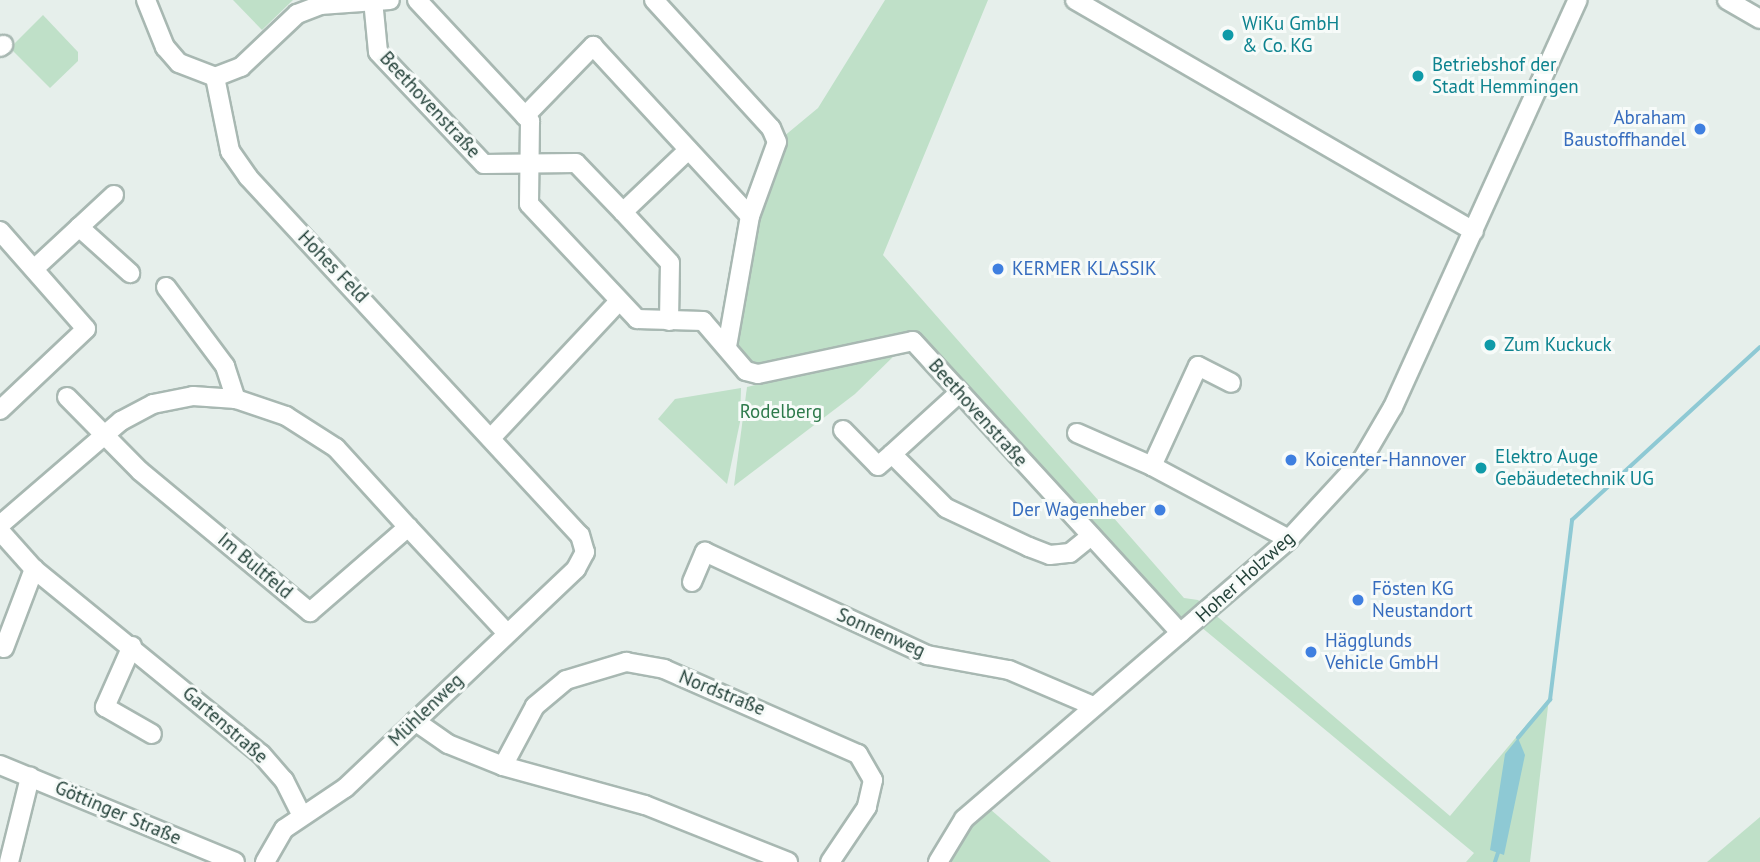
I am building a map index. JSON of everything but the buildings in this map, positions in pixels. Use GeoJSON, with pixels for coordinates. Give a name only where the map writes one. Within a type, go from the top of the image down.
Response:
{"type":"FeatureCollection","features":[{"type":"Feature","properties":{"kind":"street"},"geometry":{"type":"LineString","coordinates":[[146,0],[165,47],[179,63],[215,77]]}},
{"type":"Feature","properties":{"kind":"street"},"geometry":{"type":"LineString","coordinates":[[654,0],[771,128],[777,142],[750,216],[727,346]]}},
{"type":"Feature","properties":{"kind":"street"},"geometry":{"type":"LineString","coordinates":[[1075,0],[1474,230]]}},
{"type":"Feature","properties":{"kind":"street","name":"Hoher Holzweg"},"geometry":{"type":"LineString","coordinates":[[938,862],[964,819],[1289,539],[1362,460],[1393,407],[1578,0]]}},
{"type":"Feature","properties":{"kind":"street"},"geometry":{"type":"LineString","coordinates":[[1727,0],[1760,19]]}},
{"type":"Feature","properties":{"kind":"street","name":"Beethovenstraße"},"geometry":{"type":"LineString","coordinates":[[215,77],[240,68],[297,15],[318,2],[379,1],[378,52],[484,164],[529,164]]}},
{"type":"Feature","properties":{"kind":"street"},"geometry":{"type":"LineString","coordinates":[[428,4],[525,116],[593,46],[750,216]]}},
{"type":"Feature","properties":{"kind":"street","name":"Hohes Feld"},"geometry":{"type":"LineString","coordinates":[[215,77],[230,151],[248,177],[580,535],[585,552]]}},
{"type":"Feature","properties":{"kind":"street","name":"Beethovenstraße"},"geometry":{"type":"LineString","coordinates":[[525,116],[530,121],[528,204],[637,319],[703,321],[746,371],[758,374],[913,341],[1181,633]]}},
{"type":"Feature","properties":{"kind":"street"},"geometry":{"type":"LineString","coordinates":[[623,212],[688,150]]}},
{"type":"Feature","properties":{"kind":"street"},"geometry":{"type":"LineString","coordinates":[[529,164],[576,163],[670,263],[668,321]]}},
{"type":"Feature","properties":{"kind":"street"},"geometry":{"type":"LineString","coordinates":[[34,269],[114,195]]}},
{"type":"Feature","properties":{"kind":"street"},"geometry":{"type":"LineString","coordinates":[[79,228],[130,273]]}},
{"type":"Feature","properties":{"kind":"street"},"geometry":{"type":"LineString","coordinates":[[0,231],[86,328],[0,410]]}},
{"type":"Feature","properties":{"kind":"street"},"geometry":{"type":"LineString","coordinates":[[166,287],[225,366],[236,399]]}},
{"type":"Feature","properties":{"kind":"street"},"geometry":{"type":"LineString","coordinates":[[491,438],[619,301]]}},
{"type":"Feature","properties":{"kind":"street"},"geometry":{"type":"LineString","coordinates":[[1152,466],[1198,366],[1231,383]]}},
{"type":"Feature","properties":{"kind":"street"},"geometry":{"type":"LineString","coordinates":[[843,430],[878,466],[959,393]]}},
{"type":"Feature","properties":{"kind":"street","name":"Im Bultfeld"},"geometry":{"type":"LineString","coordinates":[[67,397],[140,471],[310,612],[408,527]]}},
{"type":"Feature","properties":{"kind":"street"},"geometry":{"type":"LineString","coordinates":[[0,528],[103,434],[136,412],[173,399],[236,399],[286,416],[336,448],[508,633]]}},
{"type":"Feature","properties":{"kind":"street"},"geometry":{"type":"LineString","coordinates":[[1077,433],[1152,466],[1289,539]]}},
{"type":"Feature","properties":{"kind":"street"},"geometry":{"type":"LineString","coordinates":[[892,454],[946,508],[1029,547],[1050,555],[1070,553],[1091,536]]}},
{"type":"Feature","properties":{"kind":"street","name":"Gartenstraße"},"geometry":{"type":"LineString","coordinates":[[0,528],[34,569],[132,646],[261,754],[284,780],[302,816]]}},
{"type":"Feature","properties":{"kind":"street","name":"Mühlenweg"},"geometry":{"type":"LineString","coordinates":[[265,862],[284,829],[345,788],[576,569],[585,552]]}},
{"type":"Feature","properties":{"kind":"street","name":"Sonnenweg"},"geometry":{"type":"LineString","coordinates":[[692,582],[705,552],[927,655],[1009,670],[1093,706]]}},
{"type":"Feature","properties":{"kind":"street"},"geometry":{"type":"LineString","coordinates":[[4,648],[34,569]]}},
{"type":"Feature","properties":{"kind":"street"},"geometry":{"type":"LineString","coordinates":[[132,646],[105,707],[152,734]]}},
{"type":"Feature","properties":{"kind":"street","name":"Nordstraße"},"geometry":{"type":"LineString","coordinates":[[503,766],[535,706],[566,680],[626,662],[664,669],[804,728],[858,754],[867,764],[873,780],[867,807],[830,862]]}},
{"type":"Feature","properties":{"kind":"street"},"geometry":{"type":"LineString","coordinates":[[415,721],[448,744],[503,766],[645,805],[788,862]]}},
{"type":"Feature","properties":{"kind":"street","name":"Göttinger Straße"},"geometry":{"type":"LineString","coordinates":[[0,765],[235,862]]}},
{"type":"Feature","properties":{"kind":"street"},"geometry":{"type":"LineString","coordinates":[[9,862],[30,777]]}},
{"type":"Feature","properties":{"kind":"green space"},"geometry":{"type":"Polygon","coordinates":[[[233,0],[293,0],[262,30],[233,0]]]}},
{"type":"Feature","properties":{"kind":"green space"},"geometry":{"type":"Polygon","coordinates":[[[885,0],[988,0],[883,255],[1184,598],[1198,600],[1450,816],[1549,698],[1530,862],[1466,862],[1474,853],[1195,622],[1181,633],[913,341],[758,374],[727,346],[777,142],[818,108],[885,0]]]}},
{"type":"Feature","properties":{"kind":"green space"},"geometry":{"type":"Polygon","coordinates":[[[43,15],[78,52],[78,61],[50,88],[10,48],[43,15]]]}},
{"type":"Feature","properties":{"kind":"green space","name":"Rodelberg"},"geometry":{"type":"Polygon","coordinates":[[[898,352],[855,394],[734,486],[747,387],[898,352]]]}},
{"type":"Feature","properties":{"kind":"green space"},"geometry":{"type":"Polygon","coordinates":[[[741,388],[740,422],[727,484],[658,419],[675,399],[741,388]]]}},
{"type":"Feature","properties":{"kind":"green space"},"geometry":{"type":"Polygon","coordinates":[[[983,803],[1051,862],[938,862],[983,803]]]}},
{"type":"Feature","properties":{"kind":"green space"},"geometry":{"type":"Polygon","coordinates":[[[1760,817],[1760,862],[1707,862],[1760,817]]]}},
{"type":"Feature","properties":{"kind":"water"},"geometry":{"type":"Polygon","coordinates":[[[1518,738],[1525,755],[1504,855],[1490,850],[1505,754],[1518,738]]]}},
{"type":"Feature","properties":{"kind":"waterway"},"geometry":{"type":"LineString","coordinates":[[1518,738],[1550,700],[1572,520],[1760,347]]}},
{"type":"Feature","properties":{"kind":"waterway"},"geometry":{"type":"LineString","coordinates":[[1495,862],[1498,853]]}},
{"type":"Feature","properties":{"kind":"place","name":"WiKu GmbH & Co. KG"},"geometry":{"type":"Point","coordinates":[1228,35]}},
{"type":"Feature","properties":{"kind":"place","name":"Betriebshof der Stadt Hemmingen"},"geometry":{"type":"Point","coordinates":[1418,76]}},
{"type":"Feature","properties":{"kind":"place","name":"Abraham Baustoffhandel"},"geometry":{"type":"Point","coordinates":[1700,129]}},
{"type":"Feature","properties":{"kind":"place","name":"KERMER KLASSIK"},"geometry":{"type":"Point","coordinates":[998,269]}},
{"type":"Feature","properties":{"kind":"place","name":"Zum Kuckuck"},"geometry":{"type":"Point","coordinates":[1490,345]}},
{"type":"Feature","properties":{"kind":"place","name":"Koicenter-Hannover"},"geometry":{"type":"Point","coordinates":[1291,460]}},
{"type":"Feature","properties":{"kind":"place","name":"Elektro Auge Gebäudetechnik UG"},"geometry":{"type":"Point","coordinates":[1481,468]}},
{"type":"Feature","properties":{"kind":"place","name":"Der Wagenheber"},"geometry":{"type":"Point","coordinates":[1160,510]}},
{"type":"Feature","properties":{"kind":"place","name":"Fösten KG Neustandort"},"geometry":{"type":"Point","coordinates":[1358,600]}},
{"type":"Feature","properties":{"kind":"place","name":"Hägglunds Vehicle GmbH"},"geometry":{"type":"Point","coordinates":[1311,652]}}]}
